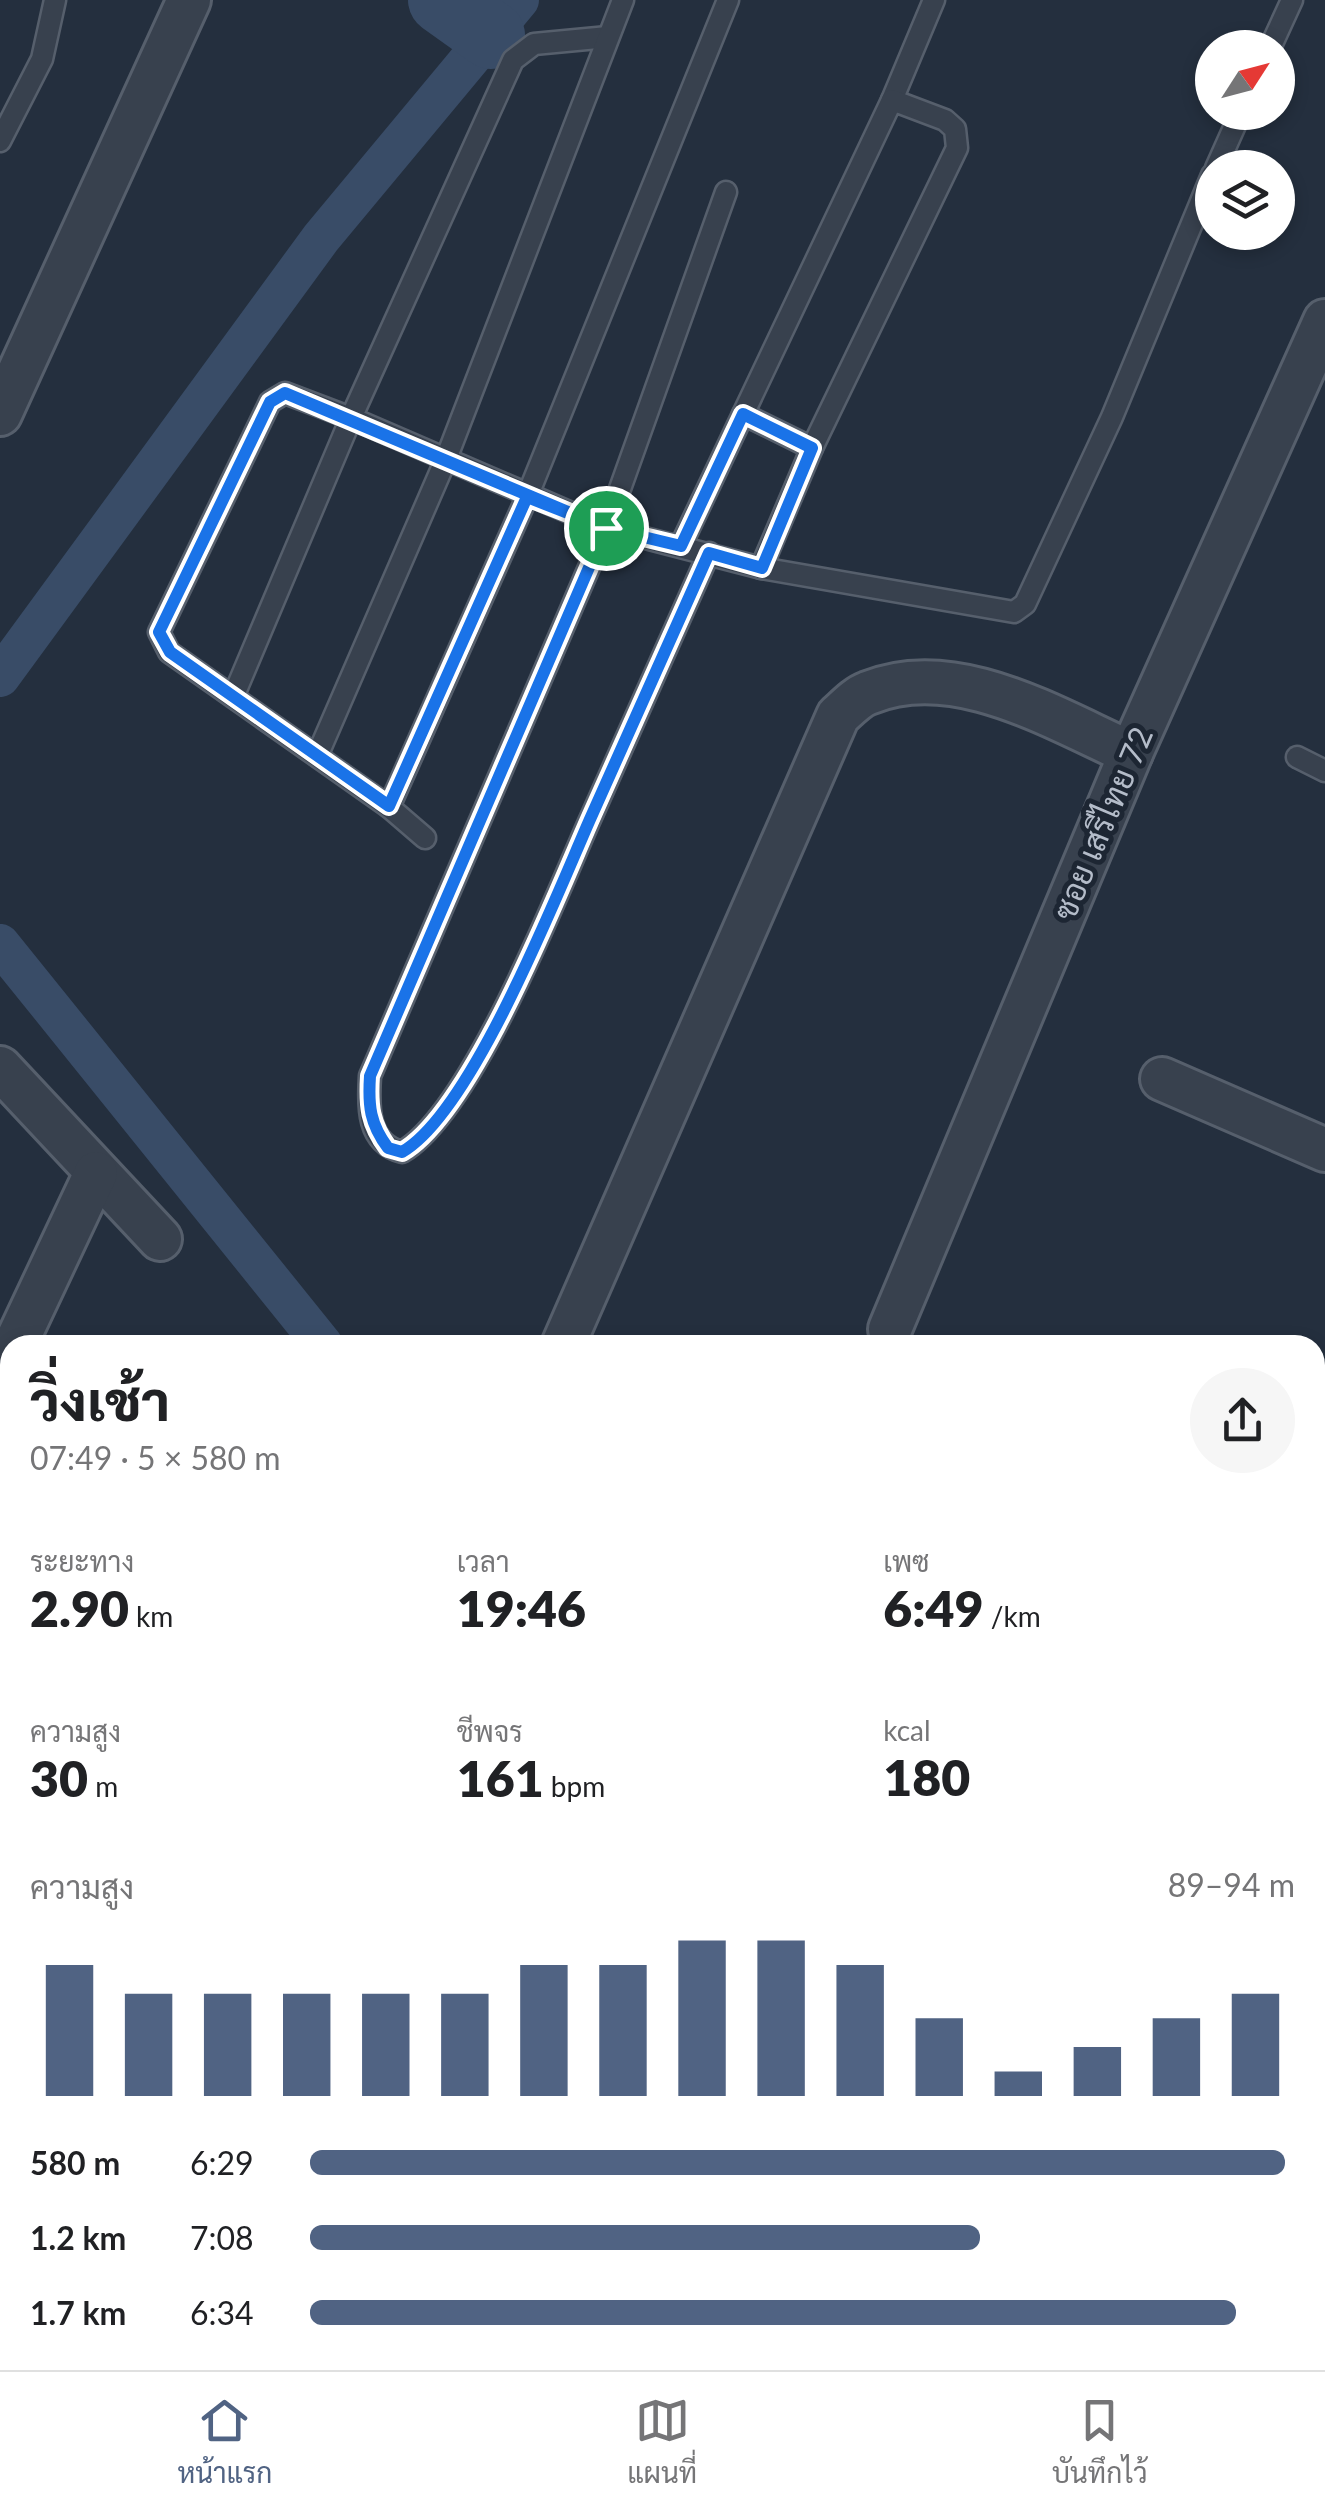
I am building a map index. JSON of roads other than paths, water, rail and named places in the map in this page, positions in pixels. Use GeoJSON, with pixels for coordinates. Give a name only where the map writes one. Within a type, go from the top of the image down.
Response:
{"type":"FeatureCollection","features":[{"type":"Feature","properties":{"kind":"street"},"geometry":{"type":"LineString","coordinates":[[0,414],[189,0]]}},
{"type":"Feature","properties":{"kind":"street","name":"ซอย เสรีไทย 72"},"geometry":{"type":"LineString","coordinates":[[890,1329],[1130,754],[1325,321]]}},
{"type":"Feature","properties":{"kind":"street"},"geometry":{"type":"LineString","coordinates":[[567,1335],[838,716],[866,693],[908,682],[968,686],[1130,754]]}},
{"type":"Feature","properties":{"kind":"street"},"geometry":{"type":"LineString","coordinates":[[0,1068],[160,1240]]}},
{"type":"Feature","properties":{"kind":"street"},"geometry":{"type":"LineString","coordinates":[[1162,1079],[1325,1150]]}},
{"type":"Feature","properties":{"kind":"street"},"geometry":{"type":"LineString","coordinates":[[20,1335],[96,1172]]}},
{"type":"Feature","properties":{"kind":"lane"},"geometry":{"type":"LineString","coordinates":[[0,141],[42,58],[54,0]]}},
{"type":"Feature","properties":{"kind":"lane"},"geometry":{"type":"LineString","coordinates":[[317,756],[446,458],[623,0]]}},
{"type":"Feature","properties":{"kind":"lane"},"geometry":{"type":"LineString","coordinates":[[389,806],[527,497],[728,0]]}},
{"type":"Feature","properties":{"kind":"lane"},"geometry":{"type":"LineString","coordinates":[[681,546],[892,100],[934,0]]}},
{"type":"Feature","properties":{"kind":"lane"},"geometry":{"type":"LineString","coordinates":[[1278,30],[1292,0]]}},
{"type":"Feature","properties":{"kind":"lane"},"geometry":{"type":"LineString","coordinates":[[232,697],[351,418],[513,60],[534,44],[608,37]]}},
{"type":"Feature","properties":{"kind":"lane"},"geometry":{"type":"LineString","coordinates":[[762,568],[812,448],[957,148],[955,129],[944,120],[892,100]]}},
{"type":"Feature","properties":{"kind":"lane"},"geometry":{"type":"LineString","coordinates":[[709,553],[511,997],[442,1114],[418,1143],[402,1152],[388,1148],[374,1129],[368,1107],[370,1076],[606,528],[726,192]]}},
{"type":"Feature","properties":{"kind":"lane"},"geometry":{"type":"LineString","coordinates":[[424,838],[389,806],[170,652],[159,632],[276,395],[285,393],[351,418],[606,528],[762,568],[1014,612],[1025,604],[1112,417],[1195,216]]}},
{"type":"Feature","properties":{"kind":"lane"},"geometry":{"type":"LineString","coordinates":[[743,414],[812,448]]}},
{"type":"Feature","properties":{"kind":"lane"},"geometry":{"type":"LineString","coordinates":[[1297,757],[1325,771]]}},
{"type":"Feature","properties":{"kind":"waterway"},"geometry":{"type":"LineString","coordinates":[[442,0],[491,35]]}},
{"type":"Feature","properties":{"kind":"waterway"},"geometry":{"type":"LineString","coordinates":[[0,677],[321,238],[519,0]]}},
{"type":"Feature","properties":{"kind":"waterway"},"geometry":{"type":"LineString","coordinates":[[0,944],[315,1335]]}}]}
